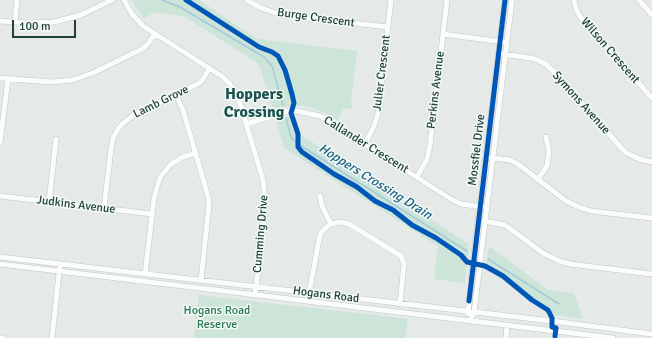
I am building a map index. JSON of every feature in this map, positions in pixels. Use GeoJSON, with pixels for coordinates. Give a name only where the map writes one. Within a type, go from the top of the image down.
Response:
{"type":"FeatureCollection","features":[{"type":"Feature","properties":{"kind":"street"},"geometry":{"type":"LineString","coordinates":[[15,22],[17,0]]}},
{"type":"Feature","properties":{"kind":"street"},"geometry":{"type":"LineString","coordinates":[[0,21],[36,24],[70,19],[112,0]]}},
{"type":"Feature","properties":{"kind":"street","name":"Cumming Drive"},"geometry":{"type":"LineString","coordinates":[[124,0],[137,20],[155,34],[223,77],[235,92],[263,180],[265,200],[264,221],[255,295]]}},
{"type":"Feature","properties":{"kind":"street","name":"Burge Crescent"},"geometry":{"type":"LineString","coordinates":[[247,0],[259,7],[281,14],[388,27]]}},
{"type":"Feature","properties":{"kind":"street","name":"Julier Crescent"},"geometry":{"type":"LineString","coordinates":[[365,144],[378,114],[391,0]]}},
{"type":"Feature","properties":{"kind":"street","name":"Perkins Avenue"},"geometry":{"type":"LineString","coordinates":[[417,177],[427,159],[430,145],[447,0]]}},
{"type":"Feature","properties":{"kind":"street","name":"Mossfiel Drive"},"geometry":{"type":"LineString","coordinates":[[470,321],[468,312],[505,0]]}},
{"type":"Feature","properties":{"kind":"street","name":"Mossfiel Drive"},"geometry":{"type":"LineString","coordinates":[[470,321],[474,313],[512,0]]}},
{"type":"Feature","properties":{"kind":"street","name":"Wilson Crescent"},"geometry":{"type":"LineString","coordinates":[[574,0],[576,9],[581,18],[652,98]]}},
{"type":"Feature","properties":{"kind":"street"},"geometry":{"type":"LineString","coordinates":[[639,0],[652,15]]}},
{"type":"Feature","properties":{"kind":"street"},"geometry":{"type":"LineString","coordinates":[[0,78],[51,82],[73,80],[95,72],[142,49],[155,34]]}},
{"type":"Feature","properties":{"kind":"street"},"geometry":{"type":"LineString","coordinates":[[443,34],[506,42]]}},
{"type":"Feature","properties":{"kind":"street","name":"Symons Avenue"},"geometry":{"type":"LineString","coordinates":[[499,54],[530,58],[547,65],[625,152],[639,159],[652,162]]}},
{"type":"Feature","properties":{"kind":"street","name":"Lamb Grove"},"geometry":{"type":"LineString","coordinates":[[104,208],[113,138],[118,129],[135,114],[201,82],[210,68]]}},
{"type":"Feature","properties":{"kind":"street"},"geometry":{"type":"LineString","coordinates":[[0,143],[8,79]]}},
{"type":"Feature","properties":{"kind":"street"},"geometry":{"type":"LineString","coordinates":[[176,95],[183,110],[208,196],[209,205],[201,280]]}},
{"type":"Feature","properties":{"kind":"street","name":"Callander Crescent"},"geometry":{"type":"LineString","coordinates":[[246,124],[292,110],[320,116],[461,204],[487,208]]}},
{"type":"Feature","properties":{"kind":"street"},"geometry":{"type":"LineString","coordinates":[[538,179],[546,166],[549,151],[546,137]]}},
{"type":"Feature","properties":{"kind":"street"},"geometry":{"type":"LineString","coordinates":[[49,202],[56,139]]}},
{"type":"Feature","properties":{"kind":"street"},"geometry":{"type":"LineString","coordinates":[[145,274],[155,190],[161,176],[171,164],[177,160],[196,153]]}},
{"type":"Feature","properties":{"kind":"street"},"geometry":{"type":"LineString","coordinates":[[486,157],[510,160],[518,164],[566,200],[579,207],[591,211],[652,218]]}},
{"type":"Feature","properties":{"kind":"street","name":"Judkins Avenue"},"geometry":{"type":"LineString","coordinates":[[0,196],[152,214]]}},
{"type":"Feature","properties":{"kind":"street"},"geometry":{"type":"LineString","coordinates":[[320,196],[322,206],[331,224]]}},
{"type":"Feature","properties":{"kind":"street"},"geometry":{"type":"LineString","coordinates":[[479,221],[505,225],[543,253],[559,261],[570,264],[652,274]]}},
{"type":"Feature","properties":{"kind":"street"},"geometry":{"type":"LineString","coordinates":[[309,293],[320,235],[324,229],[331,224],[340,222],[349,224],[401,256],[404,264],[400,304]]}},
{"type":"Feature","properties":{"kind":"street","name":"Hogans Road"},"geometry":{"type":"LineString","coordinates":[[0,257],[652,334]]}},
{"type":"Feature","properties":{"kind":"street","name":"Hogans Road"},"geometry":{"type":"LineString","coordinates":[[0,264],[507,325],[594,337],[613,338]]}},
{"type":"Feature","properties":{"kind":"street"},"geometry":{"type":"LineString","coordinates":[[52,338],[60,264]]}},
{"type":"Feature","properties":{"kind":"street"},"geometry":{"type":"LineString","coordinates":[[214,282],[216,291]]}},
{"type":"Feature","properties":{"kind":"street"},"geometry":{"type":"LineString","coordinates":[[506,338],[507,325]]}},
{"type":"Feature","properties":{"kind":"street"},"geometry":{"type":"LineString","coordinates":[[594,337],[595,327]]}},
{"type":"Feature","properties":{"kind":"green space"},"geometry":{"type":"Polygon","coordinates":[[[132,0],[199,0],[257,39],[357,51],[351,103],[352,109],[344,108],[337,120],[324,112],[306,106],[289,106],[273,110],[259,64],[185,17],[156,12],[144,18],[132,0]]]}},
{"type":"Feature","properties":{"kind":"green space"},"geometry":{"type":"Polygon","coordinates":[[[295,115],[301,135],[469,244],[465,283],[434,279],[438,246],[284,148],[276,120],[295,115]]]}},
{"type":"Feature","properties":{"kind":"green space"},"geometry":{"type":"Polygon","coordinates":[[[489,246],[548,290],[574,293],[583,319],[547,314],[486,268],[489,246]]]}},
{"type":"Feature","properties":{"kind":"green space","name":"Hogans Road Reserve"},"geometry":{"type":"Polygon","coordinates":[[[199,295],[408,319],[405,338],[194,338],[199,295]]]}},
{"type":"Feature","properties":{"kind":"waterway","name":"Hoppers Crossing Drain"},"geometry":{"type":"LineString","coordinates":[[162,0],[180,7],[264,57],[272,66],[283,105]]}},
{"type":"Feature","properties":{"kind":"waterway","name":"Hoppers Crossing Drain"},"geometry":{"type":"LineString","coordinates":[[286,118],[291,137],[295,142],[467,251]]}},
{"type":"Feature","properties":{"kind":"waterway","name":"Hoppers Crossing Drain"},"geometry":{"type":"LineString","coordinates":[[488,259],[559,304]]}},
{"type":"Feature","properties":{"kind":"cycle path"},"geometry":{"type":"LineString","coordinates":[[186,0],[259,47],[278,56],[285,70],[292,94],[294,103],[291,113],[298,134],[298,147],[302,152],[334,174],[357,187],[375,201],[393,210],[412,225],[436,238],[461,255],[467,262],[485,266],[503,276],[532,300],[548,310],[552,318],[552,327],[556,328],[555,336]]}},
{"type":"Feature","properties":{"kind":"cycle path"},"geometry":{"type":"LineString","coordinates":[[469,301],[505,0]]}},
{"type":"Feature","properties":{"kind":"district","name":"Hoppers Crossing"},"geometry":{"type":"Point","coordinates":[254,104]}}]}
